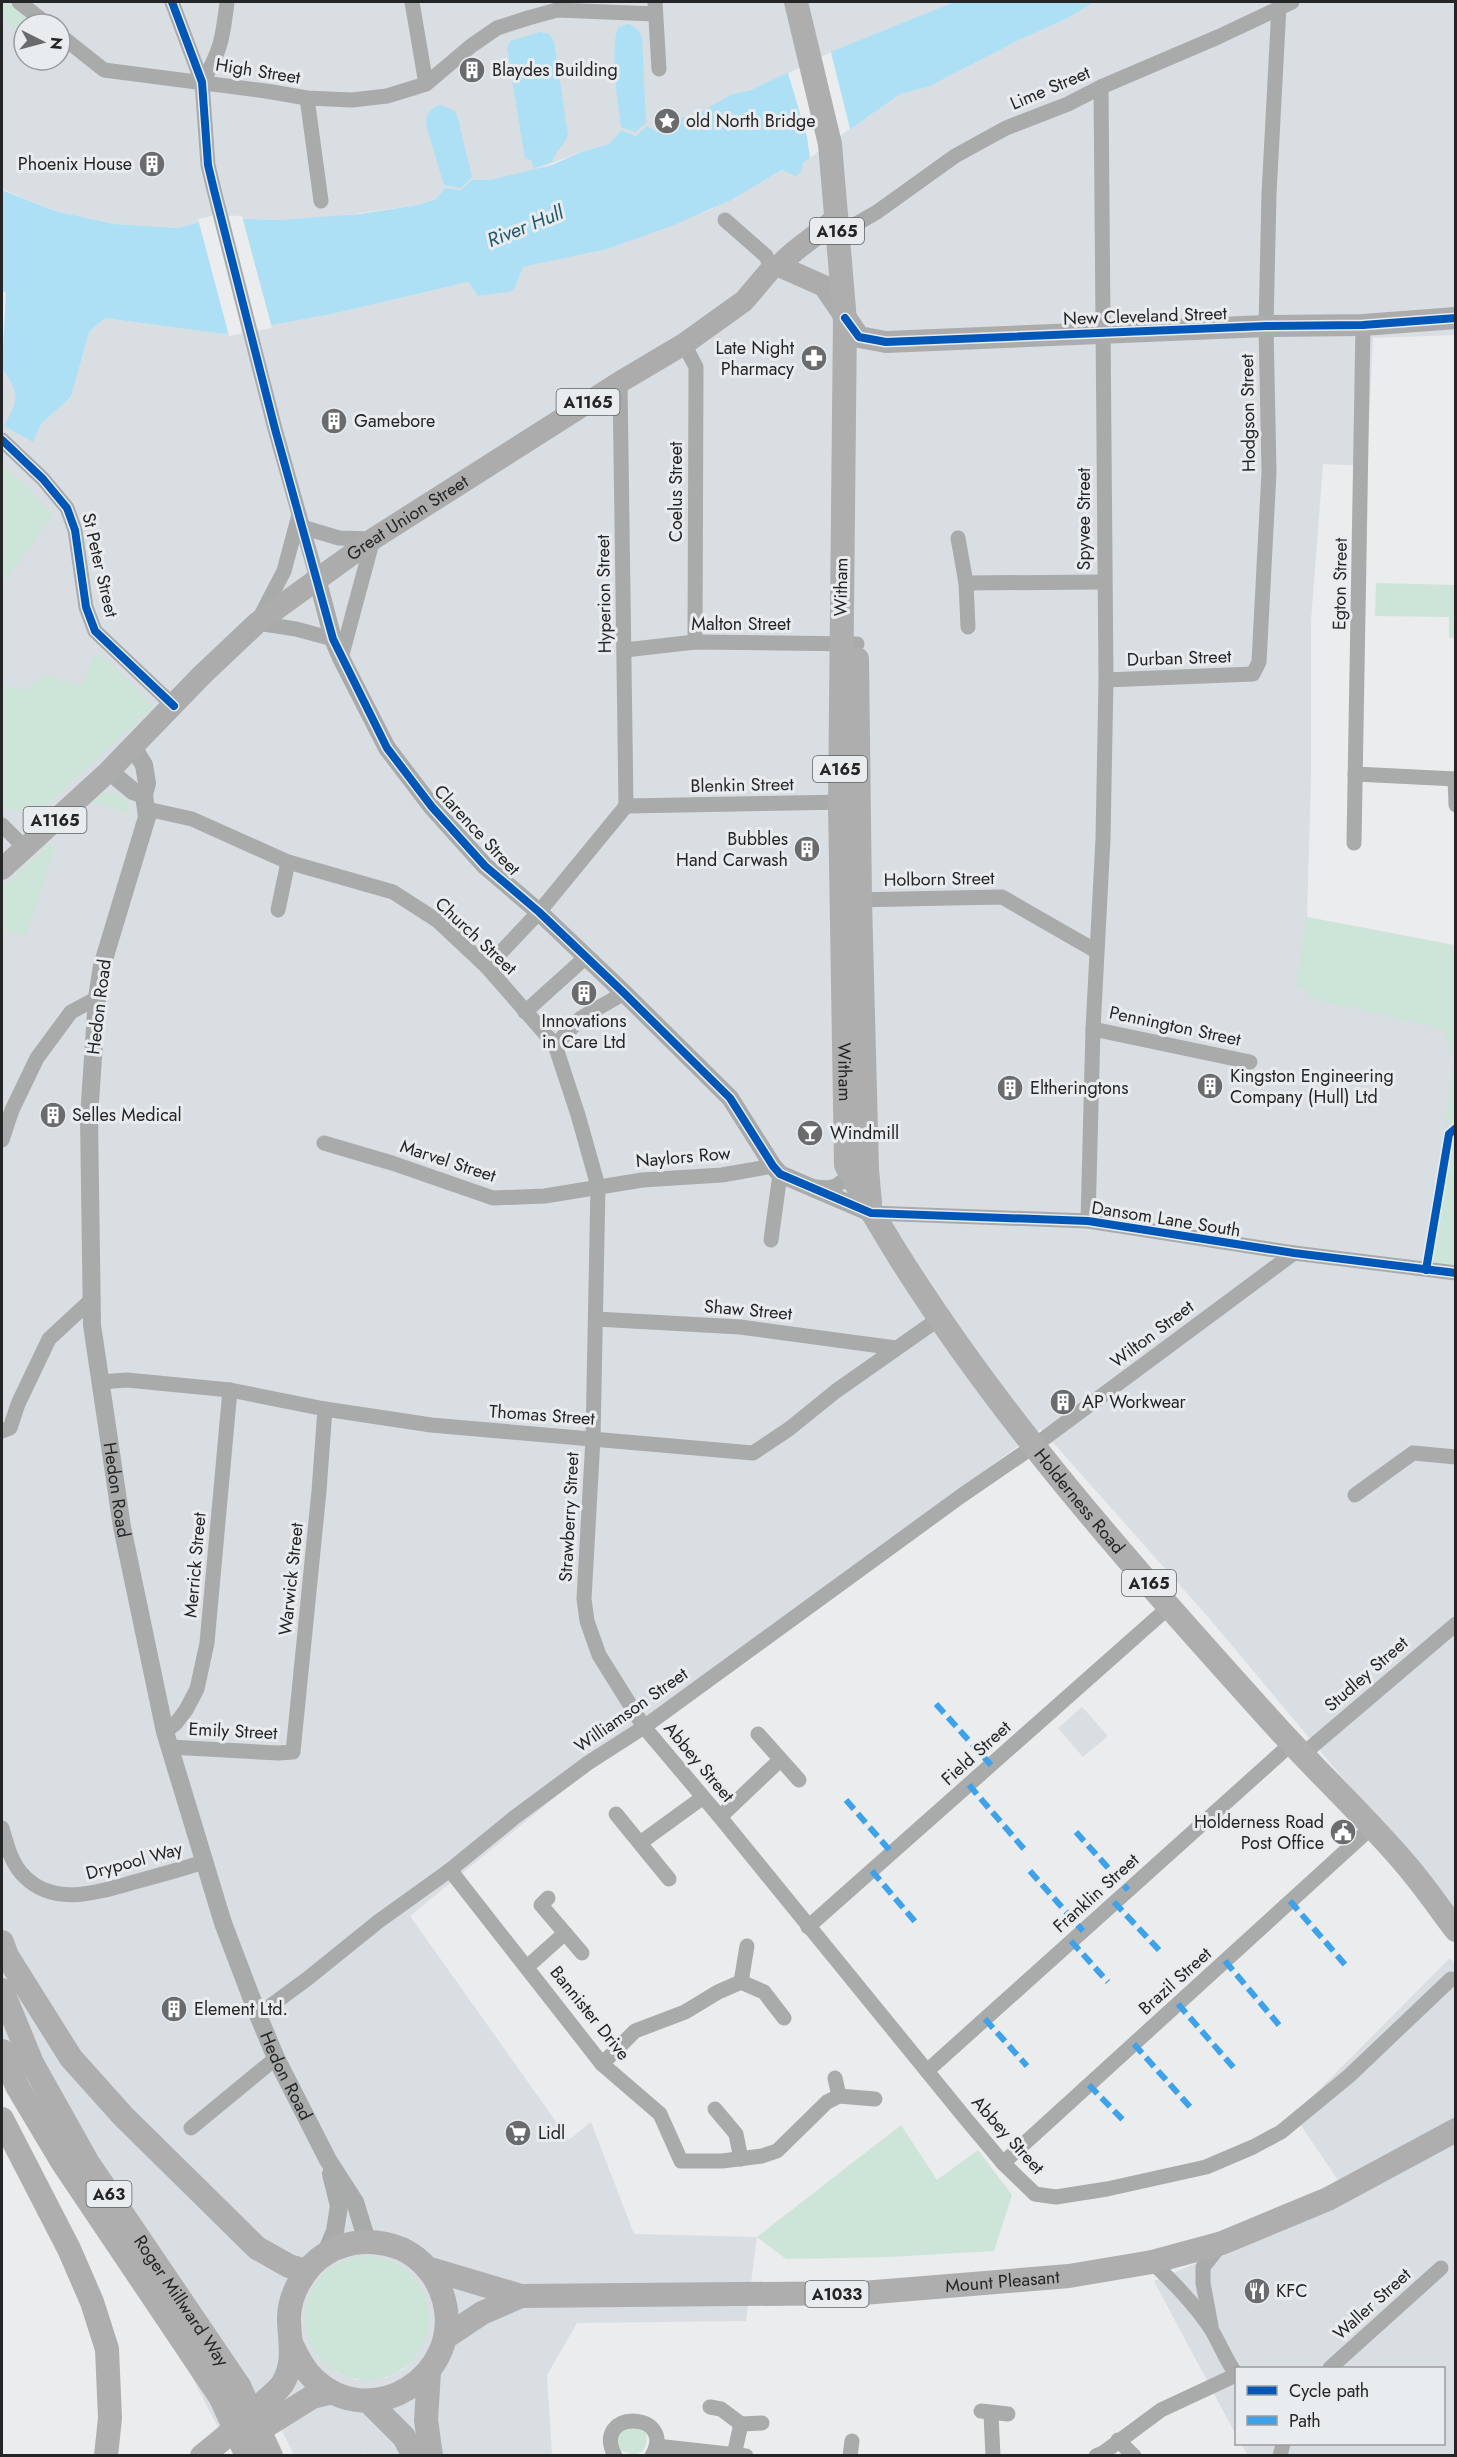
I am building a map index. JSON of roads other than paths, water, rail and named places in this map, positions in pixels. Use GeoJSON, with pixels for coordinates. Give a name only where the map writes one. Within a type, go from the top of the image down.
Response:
{"type":"FeatureCollection","features":[{"type":"Feature","properties":{"kind":"highway","name":"Witham"},"geometry":{"type":"LineString","coordinates":[[796,2],[830,144],[855,409],[848,644],[850,900],[846,1165],[871,1213]]}},
{"type":"Feature","properties":{"kind":"highway","name":"Witham"},"geometry":{"type":"LineString","coordinates":[[850,900],[871,1213]]}},
{"type":"Feature","properties":{"kind":"highway","name":"Holderness Road"},"geometry":{"type":"LineString","coordinates":[[871,1213],[940,1318],[1034,1446],[1168,1607],[1409,1868],[1453,1926]]}},
{"type":"Feature","properties":{"kind":"highway"},"geometry":{"type":"LineString","coordinates":[[2,1942],[7,1956],[71,2058],[123,2116],[257,2248],[289,2266],[306,2271]]}},
{"type":"Feature","properties":{"kind":"highway","name":"Roger Millward Way"},"geometry":{"type":"LineString","coordinates":[[2,1990],[32,2063],[88,2163],[271,2456]]}},
{"type":"Feature","properties":{"kind":"highway","name":"Roger Millward Way"},"geometry":{"type":"LineString","coordinates":[[2,2051],[17,2086],[63,2163],[230,2392],[248,2456]]}},
{"type":"Feature","properties":{"kind":"highway"},"geometry":{"type":"LineString","coordinates":[[2,2119],[69,2249],[92,2302],[107,2349],[110,2418],[106,2456]]}},
{"type":"Feature","properties":{"kind":"highway","name":"Mount Pleasant"},"geometry":{"type":"LineString","coordinates":[[521,2296],[863,2293],[1069,2276],[1152,2262],[1222,2243],[1328,2199],[1454,2130]]}},
{"type":"Feature","properties":{"kind":"highway","name":"A1033"},"geometry":{"type":"LineString","coordinates":[[368,2241],[390,2244],[410,2253],[428,2268],[441,2289],[447,2312],[446,2337],[440,2356],[429,2373],[412,2388],[390,2397],[368,2401],[332,2392],[315,2380],[301,2364],[292,2345],[289,2319],[293,2294],[306,2271],[326,2253],[346,2244],[368,2241]]}},
{"type":"Feature","properties":{"kind":"highway","name":"A1033"},"geometry":{"type":"LineString","coordinates":[[428,2268],[521,2296]]}},
{"type":"Feature","properties":{"kind":"highway","name":"A1033"},"geometry":{"type":"LineString","coordinates":[[446,2337],[482,2313],[521,2296]]}},
{"type":"Feature","properties":{"kind":"highway"},"geometry":{"type":"LineString","coordinates":[[202,2456],[283,2385],[291,2363],[292,2345]]}},
{"type":"Feature","properties":{"kind":"highway","name":"A1033"},"geometry":{"type":"LineString","coordinates":[[429,2373],[426,2420],[431,2456]]}},
{"type":"Feature","properties":{"kind":"highway"},"geometry":{"type":"LineString","coordinates":[[234,2456],[248,2437],[312,2397],[332,2392]]}},
{"type":"Feature","properties":{"kind":"highway"},"geometry":{"type":"LineString","coordinates":[[368,2401],[404,2437],[414,2456]]}},
{"type":"Feature","properties":{"kind":"main road","name":"A1165"},"geometry":{"type":"LineString","coordinates":[[776,267],[790,253],[824,231],[837,226]]}},
{"type":"Feature","properties":{"kind":"main road"},"geometry":{"type":"LineString","coordinates":[[776,267],[824,286],[845,318]]}},
{"type":"Feature","properties":{"kind":"main road","name":"Great Union Street"},"geometry":{"type":"LineString","coordinates":[[2,869],[109,771],[202,675],[257,623],[316,578],[373,539],[620,382],[684,344],[744,301],[776,267]]}},
{"type":"Feature","properties":{"kind":"main road","name":"New Cleveland Street"},"geometry":{"type":"LineString","coordinates":[[845,318],[860,337],[886,342],[1266,326],[1363,325],[1455,318]]}},
{"type":"Feature","properties":{"kind":"street"},"geometry":{"type":"LineString","coordinates":[[19,2],[32,12]]}},
{"type":"Feature","properties":{"kind":"street"},"geometry":{"type":"LineString","coordinates":[[172,2],[202,82]]}},
{"type":"Feature","properties":{"kind":"street"},"geometry":{"type":"LineString","coordinates":[[202,82],[222,43],[227,2]]}},
{"type":"Feature","properties":{"kind":"street"},"geometry":{"type":"LineString","coordinates":[[412,2],[426,84]]}},
{"type":"Feature","properties":{"kind":"street","name":"Lime Street"},"geometry":{"type":"LineString","coordinates":[[837,226],[877,212],[956,156],[1006,128],[1068,104],[1286,4]]}},
{"type":"Feature","properties":{"kind":"street","name":"Hodgson Street"},"geometry":{"type":"LineString","coordinates":[[1253,674],[1259,662],[1262,626],[1268,483],[1266,326],[1269,194],[1286,4]]}},
{"type":"Feature","properties":{"kind":"street"},"geometry":{"type":"LineString","coordinates":[[426,84],[471,46],[497,28],[556,10],[655,8],[659,69]]}},
{"type":"Feature","properties":{"kind":"street","name":"High Street"},"geometry":{"type":"LineString","coordinates":[[72,44],[104,70],[307,98],[352,100],[387,96],[426,84]]}},
{"type":"Feature","properties":{"kind":"street","name":"Clarence Street"},"geometry":{"type":"LineString","coordinates":[[202,82],[208,165],[316,578],[333,639],[387,748],[432,807],[485,866],[539,912],[730,1098],[776,1170]]}},
{"type":"Feature","properties":{"kind":"street","name":"Spyvee Street"},"geometry":{"type":"LineString","coordinates":[[1088,1221],[1096,951],[1103,839],[1106,680],[1101,87]]}},
{"type":"Feature","properties":{"kind":"street"},"geometry":{"type":"LineString","coordinates":[[307,98],[321,201]]}},
{"type":"Feature","properties":{"kind":"street"},"geometry":{"type":"LineString","coordinates":[[725,220],[776,267]]}},
{"type":"Feature","properties":{"kind":"street","name":"Egton Street"},"geometry":{"type":"LineString","coordinates":[[1354,843],[1363,325]]}},
{"type":"Feature","properties":{"kind":"street","name":"Coelus Street"},"geometry":{"type":"LineString","coordinates":[[684,344],[696,367],[695,642]]}},
{"type":"Feature","properties":{"kind":"street","name":"Hyperion Street"},"geometry":{"type":"LineString","coordinates":[[620,382],[626,806]]}},
{"type":"Feature","properties":{"kind":"street","name":"St Peter Street"},"geometry":{"type":"LineString","coordinates":[[2,440],[43,479],[66,508],[75,530],[86,607],[95,631],[174,706]]}},
{"type":"Feature","properties":{"kind":"street"},"geometry":{"type":"LineString","coordinates":[[333,639],[296,629],[257,623],[285,571],[301,521],[339,538],[373,539],[341,657]]}},
{"type":"Feature","properties":{"kind":"street"},"geometry":{"type":"LineString","coordinates":[[958,538],[966,583],[968,627]]}},
{"type":"Feature","properties":{"kind":"street"},"geometry":{"type":"LineString","coordinates":[[966,583],[1104,582]]}},
{"type":"Feature","properties":{"kind":"street","name":"Malton Street"},"geometry":{"type":"LineString","coordinates":[[625,650],[695,642],[848,644]]}},
{"type":"Feature","properties":{"kind":"street","name":"Durban Street"},"geometry":{"type":"LineString","coordinates":[[1106,680],[1253,674]]}},
{"type":"Feature","properties":{"kind":"street","name":"Hedon Road"},"geometry":{"type":"LineString","coordinates":[[133,747],[144,765],[147,783],[146,826],[102,966],[96,998],[89,1117],[90,1301],[122,1527],[168,1739],[224,1923],[276,2058],[328,2160],[355,2202],[368,2241]]}},
{"type":"Feature","properties":{"kind":"street"},"geometry":{"type":"LineString","coordinates":[[109,771],[145,802]]}},
{"type":"Feature","properties":{"kind":"street"},"geometry":{"type":"LineString","coordinates":[[1355,774],[1455,779],[1455,805]]}},
{"type":"Feature","properties":{"kind":"street","name":"Church Street"},"geometry":{"type":"LineString","coordinates":[[145,802],[192,819],[288,862],[393,892],[438,921],[487,968],[555,1045],[598,1186]]}},
{"type":"Feature","properties":{"kind":"street","name":"Blenkin Street"},"geometry":{"type":"LineString","coordinates":[[626,806],[849,802]]}},
{"type":"Feature","properties":{"kind":"street"},"geometry":{"type":"LineString","coordinates":[[487,968],[539,912],[626,806]]}},
{"type":"Feature","properties":{"kind":"street"},"geometry":{"type":"LineString","coordinates":[[2,825],[25,848]]}},
{"type":"Feature","properties":{"kind":"street"},"geometry":{"type":"LineString","coordinates":[[278,910],[288,862]]}},
{"type":"Feature","properties":{"kind":"street","name":"Holborn Street"},"geometry":{"type":"LineString","coordinates":[[850,900],[1002,897],[1096,951]]}},
{"type":"Feature","properties":{"kind":"street"},"geometry":{"type":"LineString","coordinates":[[525,1012],[586,957]]}},
{"type":"Feature","properties":{"kind":"street"},"geometry":{"type":"LineString","coordinates":[[555,1045],[581,1018],[624,993]]}},
{"type":"Feature","properties":{"kind":"street"},"geometry":{"type":"LineString","coordinates":[[2,1140],[12,1110],[37,1058],[71,1011],[96,998]]}},
{"type":"Feature","properties":{"kind":"street","name":"Pennington Street"},"geometry":{"type":"LineString","coordinates":[[1093,1029],[1250,1062]]}},
{"type":"Feature","properties":{"kind":"street","name":"Marvel Street"},"geometry":{"type":"LineString","coordinates":[[324,1143],[392,1163],[493,1198],[545,1196],[598,1186]]}},
{"type":"Feature","properties":{"kind":"street"},"geometry":{"type":"LineString","coordinates":[[804,1186],[831,1189],[845,1179],[846,1165]]}},
{"type":"Feature","properties":{"kind":"street"},"geometry":{"type":"LineString","coordinates":[[771,1240],[776,1170],[804,1186],[871,1213]]}},
{"type":"Feature","properties":{"kind":"street","name":"Naylors Row"},"geometry":{"type":"LineString","coordinates":[[598,1186],[642,1180],[776,1170]]}},
{"type":"Feature","properties":{"kind":"street","name":"Strawberry Street"},"geometry":{"type":"LineString","coordinates":[[598,1186],[593,1438],[584,1599],[587,1621],[599,1655],[644,1727]]}},
{"type":"Feature","properties":{"kind":"street","name":"Dansom Lane South"},"geometry":{"type":"LineString","coordinates":[[871,1213],[1088,1221],[1294,1253],[1455,1273]]}},
{"type":"Feature","properties":{"kind":"street","name":"Wilton Street"},"geometry":{"type":"LineString","coordinates":[[1034,1446],[1294,1253]]}},
{"type":"Feature","properties":{"kind":"street"},"geometry":{"type":"LineString","coordinates":[[2,1431],[10,1428],[18,1404],[49,1339],[90,1301]]}},
{"type":"Feature","properties":{"kind":"street","name":"Thomas Street"},"geometry":{"type":"LineString","coordinates":[[100,1382],[127,1380],[230,1390],[325,1409],[431,1425],[753,1453],[940,1318]]}},
{"type":"Feature","properties":{"kind":"street","name":"Shaw Street"},"geometry":{"type":"LineString","coordinates":[[596,1319],[740,1327],[896,1348]]}},
{"type":"Feature","properties":{"kind":"street","name":"Merrick Street"},"geometry":{"type":"LineString","coordinates":[[168,1739],[196,1689],[207,1643],[230,1390]]}},
{"type":"Feature","properties":{"kind":"street","name":"Warwick Street"},"geometry":{"type":"LineString","coordinates":[[293,1752],[325,1409]]}},
{"type":"Feature","properties":{"kind":"street","name":"Williamson Street"},"geometry":{"type":"LineString","coordinates":[[258,2015],[588,1763],[644,1727],[961,1496],[1034,1446]]}},
{"type":"Feature","properties":{"kind":"street"},"geometry":{"type":"LineString","coordinates":[[1355,1495],[1413,1453],[1455,1457]]}},
{"type":"Feature","properties":{"kind":"street","name":"Field Street"},"geometry":{"type":"LineString","coordinates":[[808,1927],[1168,1607]]}},
{"type":"Feature","properties":{"kind":"street","name":"Studley Street"},"geometry":{"type":"LineString","coordinates":[[1297,1749],[1455,1624]]}},
{"type":"Feature","properties":{"kind":"street","name":"Abbey Street"},"geometry":{"type":"LineString","coordinates":[[644,1727],[1003,2163],[1035,2194],[1056,2197],[1107,2190],[1206,2167],[1253,2147],[1281,2132],[1349,2076],[1451,1979]]}},
{"type":"Feature","properties":{"kind":"street"},"geometry":{"type":"LineString","coordinates":[[758,1734],[799,1780]]}},
{"type":"Feature","properties":{"kind":"street","name":"Emily Street"},"geometry":{"type":"LineString","coordinates":[[168,1739],[278,1753],[293,1752]]}},
{"type":"Feature","properties":{"kind":"street","name":"Franklin Street"},"geometry":{"type":"LineString","coordinates":[[927,2071],[1297,1749]]}},
{"type":"Feature","properties":{"kind":"street"},"geometry":{"type":"LineString","coordinates":[[720,1817],[780,1760]]}},
{"type":"Feature","properties":{"kind":"street"},"geometry":{"type":"LineString","coordinates":[[640,1844],[702,1798]]}},
{"type":"Feature","properties":{"kind":"street"},"geometry":{"type":"LineString","coordinates":[[616,1814],[669,1879]]}},
{"type":"Feature","properties":{"kind":"street","name":"Brazil Street"},"geometry":{"type":"LineString","coordinates":[[1003,2163],[1372,1827]]}},
{"type":"Feature","properties":{"kind":"street","name":"Drypool Way"},"geometry":{"type":"LineString","coordinates":[[2,1828],[17,1868],[26,1879],[51,1892],[65,1895],[94,1893],[204,1862]]}},
{"type":"Feature","properties":{"kind":"street","name":"Bannister Drive"},"geometry":{"type":"LineString","coordinates":[[450,1870],[602,2064],[660,2114],[681,2161],[741,2159],[777,2151],[827,2102],[839,2096]]}},
{"type":"Feature","properties":{"kind":"street"},"geometry":{"type":"LineString","coordinates":[[548,1898],[540,1905],[582,1953]]}},
{"type":"Feature","properties":{"kind":"street"},"geometry":{"type":"LineString","coordinates":[[527,1967],[565,1933]]}},
{"type":"Feature","properties":{"kind":"street"},"geometry":{"type":"LineString","coordinates":[[741,1982],[747,1946]]}},
{"type":"Feature","properties":{"kind":"street"},"geometry":{"type":"LineString","coordinates":[[602,2064],[635,2031],[685,2012],[718,1992],[741,1982],[764,1992],[784,2018]]}},
{"type":"Feature","properties":{"kind":"street"},"geometry":{"type":"LineString","coordinates":[[191,2128],[276,2058]]}},
{"type":"Feature","properties":{"kind":"street"},"geometry":{"type":"LineString","coordinates":[[834,2078],[839,2096],[875,2099]]}},
{"type":"Feature","properties":{"kind":"street"},"geometry":{"type":"LineString","coordinates":[[715,2109],[736,2134],[741,2159]]}},
{"type":"Feature","properties":{"kind":"street","name":"Hedon Road"},"geometry":{"type":"LineString","coordinates":[[326,2253],[335,2231],[339,2206],[328,2160]]}},
{"type":"Feature","properties":{"kind":"street"},"geometry":{"type":"LineString","coordinates":[[1211,2329],[1203,2283],[1203,2267],[1222,2243]]}},
{"type":"Feature","properties":{"kind":"street"},"geometry":{"type":"LineString","coordinates":[[1152,2262],[1176,2284],[1211,2329],[1224,2358],[1235,2374]]}},
{"type":"Feature","properties":{"kind":"street","name":"Waller Street"},"geometry":{"type":"LineString","coordinates":[[1331,2367],[1441,2268]]}},
{"type":"Feature","properties":{"kind":"street"},"geometry":{"type":"LineString","coordinates":[[1096,2456],[1161,2410],[1235,2375]]}},
{"type":"Feature","properties":{"kind":"street"},"geometry":{"type":"LineString","coordinates":[[710,2407],[721,2409],[741,2424],[762,2423]]}},
{"type":"Feature","properties":{"kind":"street"},"geometry":{"type":"LineString","coordinates":[[993,2456],[986,2412],[1008,2414]]}},
{"type":"Feature","properties":{"kind":"street"},"geometry":{"type":"LineString","coordinates":[[615,2456],[610,2442],[612,2434],[621,2423],[628,2420],[642,2421],[649,2426],[653,2431],[654,2451],[746,2456]]}},
{"type":"Feature","properties":{"kind":"street"},"geometry":{"type":"LineString","coordinates":[[734,2455],[741,2424]]}},
{"type":"Feature","properties":{"kind":"street"},"geometry":{"type":"LineString","coordinates":[[1118,2440],[1134,2456]]}},
{"type":"Feature","properties":{"kind":"water","name":"River Hull"},"geometry":{"type":"Polygon","coordinates":[[[954,2],[1094,2],[1066,19],[1021,39],[928,87],[900,94],[803,163],[801,172],[796,176],[782,170],[731,200],[674,225],[607,249],[523,267],[513,291],[478,296],[468,282],[336,313],[224,334],[105,318],[89,332],[71,397],[41,424],[33,442],[4,426],[13,409],[15,396],[12,384],[2,369],[6,293],[2,290],[2,190],[55,211],[114,224],[177,228],[216,218],[281,220],[360,214],[418,205],[436,199],[445,188],[461,190],[472,180],[490,180],[552,165],[581,152],[609,144],[621,130],[636,136],[647,126],[657,132],[681,124],[681,117],[692,117],[732,94],[751,90],[835,50],[954,2]]]}},
{"type":"Feature","properties":{"kind":"water"},"geometry":{"type":"Polygon","coordinates":[[[627,24],[636,28],[642,37],[646,123],[635,132],[621,127],[615,75],[616,34],[619,27],[627,24]]]}},
{"type":"Feature","properties":{"kind":"water"},"geometry":{"type":"Polygon","coordinates":[[[540,32],[549,34],[554,41],[568,135],[552,162],[534,168],[531,160],[525,159],[507,48],[510,41],[540,32]]]}},
{"type":"Feature","properties":{"kind":"water"},"geometry":{"type":"Polygon","coordinates":[[[441,105],[455,111],[472,177],[461,188],[444,185],[427,128],[428,113],[441,105]]]}},
{"type":"Feature","properties":{"kind":"place","name":"Blaydes Building"},"geometry":{"type":"Point","coordinates":[472,70]}},
{"type":"Feature","properties":{"kind":"place","name":"old North Bridge"},"geometry":{"type":"Point","coordinates":[667,121]}},
{"type":"Feature","properties":{"kind":"place","name":"Phoenix House"},"geometry":{"type":"Point","coordinates":[152,164]}},
{"type":"Feature","properties":{"kind":"place","name":"Late Night Pharmacy"},"geometry":{"type":"Point","coordinates":[814,358]}},
{"type":"Feature","properties":{"kind":"place","name":"Gamebore"},"geometry":{"type":"Point","coordinates":[334,421]}},
{"type":"Feature","properties":{"kind":"place","name":"Bubbles Hand Carwash"},"geometry":{"type":"Point","coordinates":[807,849]}},
{"type":"Feature","properties":{"kind":"place","name":"Innovations in Care Ltd"},"geometry":{"type":"Point","coordinates":[584,993]}},
{"type":"Feature","properties":{"kind":"place","name":"Kingston Engineering Company (Hull) Ltd"},"geometry":{"type":"Point","coordinates":[1210,1086]}},
{"type":"Feature","properties":{"kind":"place","name":"Eltheringtons"},"geometry":{"type":"Point","coordinates":[1010,1088]}},
{"type":"Feature","properties":{"kind":"place","name":"Selles Medical"},"geometry":{"type":"Point","coordinates":[53,1115]}},
{"type":"Feature","properties":{"kind":"place","name":"Windmill"},"geometry":{"type":"Point","coordinates":[810,1133]}},
{"type":"Feature","properties":{"kind":"place","name":"AP Workwear"},"geometry":{"type":"Point","coordinates":[1063,1402]}},
{"type":"Feature","properties":{"kind":"place","name":"Holderness Road Post Office"},"geometry":{"type":"Point","coordinates":[1343,1832]}},
{"type":"Feature","properties":{"kind":"place","name":"Element Ltd."},"geometry":{"type":"Point","coordinates":[174,2009]}},
{"type":"Feature","properties":{"kind":"place","name":"Lidl"},"geometry":{"type":"Point","coordinates":[518,2133]}},
{"type":"Feature","properties":{"kind":"place","name":"KFC"},"geometry":{"type":"Point","coordinates":[1257,2291]}}]}
